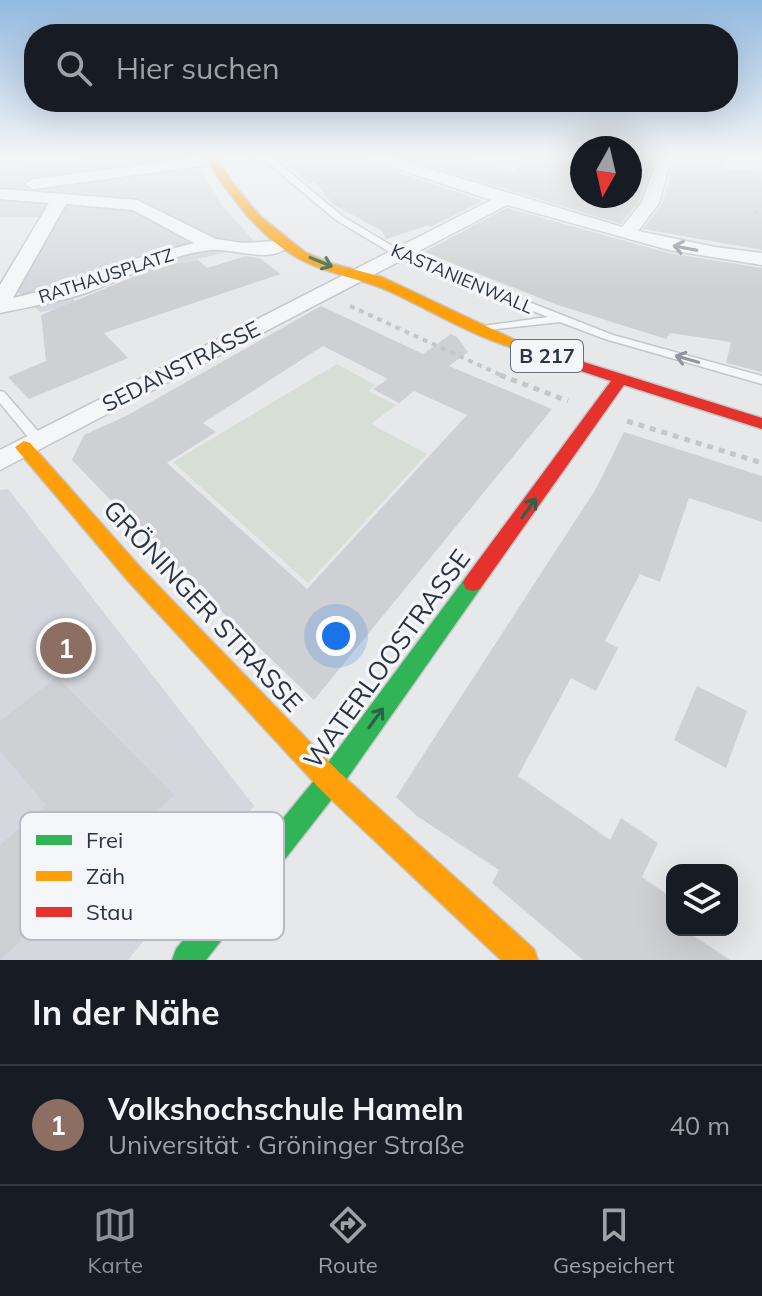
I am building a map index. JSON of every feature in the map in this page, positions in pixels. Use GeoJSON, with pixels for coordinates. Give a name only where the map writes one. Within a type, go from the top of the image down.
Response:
{"type":"FeatureCollection","features":[{"type":"Feature","properties":{"kind":"street","name":"RATHAUSPLATZ"},"geometry":{"type":"LineString","coordinates":[[0,304],[59,201]]}},
{"type":"Feature","properties":{"kind":"street","name":"RATHAUSPLATZ"},"geometry":{"type":"LineString","coordinates":[[91,201],[137,205],[211,244],[243,249],[278,247]]}},
{"type":"Feature","properties":{"kind":"street","name":"KASTANIENWALL"},"geometry":{"type":"LineString","coordinates":[[243,201],[287,242],[317,263],[362,274],[476,330],[619,381],[762,424]]}},
{"type":"Feature","properties":{"kind":"street","name":"SEDANSTRASSE"},"geometry":{"type":"LineString","coordinates":[[1,458],[503,201]]}},
{"type":"Feature","properties":{"kind":"street"},"geometry":{"type":"LineString","coordinates":[[507,201],[680,248],[762,259]]}},
{"type":"Feature","properties":{"kind":"street"},"geometry":{"type":"LineString","coordinates":[[626,234],[651,201]]}},
{"type":"Feature","properties":{"kind":"street","name":"RATHAUSPLATZ"},"geometry":{"type":"LineString","coordinates":[[0,304],[77,289],[130,266],[211,244]]}},
{"type":"Feature","properties":{"kind":"street","name":"KASTANIENWALL"},"geometry":{"type":"LineString","coordinates":[[343,253],[362,274]]}},
{"type":"Feature","properties":{"kind":"street","name":"WATERLOOSTRASSE"},"geometry":{"type":"LineString","coordinates":[[284,839],[330,781],[619,381]]}},
{"type":"Feature","properties":{"kind":"street","name":"GRÖNINGER STRASSE"},"geometry":{"type":"LineString","coordinates":[[31,444],[135,575],[330,781],[523,960]]}},
{"type":"Feature","properties":{"kind":"street","name":"WATERLOOSTRASSE"},"geometry":{"type":"LineString","coordinates":[[187,960],[203,940]]}},
{"type":"Feature","properties":{"kind":"lane","name":"KASTANIENWALL"},"geometry":{"type":"LineString","coordinates":[[318,201],[339,218],[401,255],[558,319],[609,337],[762,380]]}},
{"type":"Feature","properties":{"kind":"lane","name":"KASTANIENWALL"},"geometry":{"type":"LineString","coordinates":[[476,330],[558,319]]}},
{"type":"Feature","properties":{"kind":"lane"},"geometry":{"type":"LineString","coordinates":[[0,395],[31,444]]}},
{"type":"Feature","properties":{"kind":"path"},"geometry":{"type":"LineString","coordinates":[[754,212],[762,213]]}},
{"type":"Feature","properties":{"kind":"shaded area"},"geometry":{"type":"Polygon","coordinates":[[[0,201],[219,201],[257,245],[126,276],[73,298],[76,305],[40,312],[6,281],[40,217],[0,217],[0,201]]]}},
{"type":"Feature","properties":{"kind":"shaded area"},"geometry":{"type":"Polygon","coordinates":[[[337,364],[375,385],[368,391],[396,405],[371,424],[427,454],[308,583],[173,462],[337,364]]]}},
{"type":"Feature","properties":{"kind":"shaded area"},"geometry":{"type":"Polygon","coordinates":[[[8,489],[254,806],[249,812],[20,812],[20,940],[144,940],[128,960],[0,960],[0,490],[8,489]]]}},
{"type":"Feature","properties":{"kind":"building"},"geometry":{"type":"Polygon","coordinates":[[[330,201],[483,201],[430,227],[386,239],[381,230],[330,201]]]}},
{"type":"Feature","properties":{"kind":"building"},"geometry":{"type":"Polygon","coordinates":[[[544,201],[570,201],[570,208],[634,208],[621,224],[544,201]]]}},
{"type":"Feature","properties":{"kind":"building"},"geometry":{"type":"Polygon","coordinates":[[[663,201],[762,201],[762,250],[643,229],[663,201]]]}},
{"type":"Feature","properties":{"kind":"building"},"geometry":{"type":"Polygon","coordinates":[[[507,208],[668,253],[762,268],[762,372],[726,363],[731,342],[670,333],[666,339],[555,304],[424,252],[507,208]]]}},
{"type":"Feature","properties":{"kind":"building"},"geometry":{"type":"Polygon","coordinates":[[[246,256],[259,258],[281,274],[104,333],[128,358],[29,399],[8,377],[46,361],[41,315],[157,267],[198,260],[207,268],[246,256]]]}},
{"type":"Feature","properties":{"kind":"building"},"geometry":{"type":"Polygon","coordinates":[[[321,306],[423,354],[451,334],[468,352],[449,366],[552,409],[314,700],[121,515],[124,514],[72,460],[84,435],[126,416],[321,306]],[[323,346],[203,423],[216,432],[167,463],[307,589],[467,415],[414,391],[399,403],[373,389],[388,379],[323,346]]]}},
{"type":"Feature","properties":{"kind":"building"},"geometry":{"type":"Polygon","coordinates":[[[624,432],[762,476],[762,522],[689,498],[660,582],[640,574],[605,641],[618,648],[596,691],[571,678],[518,776],[610,840],[621,818],[658,843],[642,877],[666,894],[666,936],[694,936],[730,960],[583,960],[492,883],[499,870],[417,816],[396,797],[597,487],[624,432]]]}},
{"type":"Feature","properties":{"kind":"building"},"geometry":{"type":"Polygon","coordinates":[[[57,677],[174,795],[156,812],[38,812],[46,805],[0,751],[0,721],[57,677]]]}},
{"type":"Feature","properties":{"kind":"building"},"geometry":{"type":"Polygon","coordinates":[[[697,686],[747,711],[726,768],[674,740],[697,686]]]}},
{"type":"Feature","properties":{"kind":"building"},"geometry":{"type":"Polygon","coordinates":[[[20,828],[21,940],[0,960],[0,845],[20,828]]]}},
{"type":"Feature","properties":{"kind":"traffic: fast"},"geometry":{"type":"LineString","coordinates":[[284,839],[330,781],[473,583]]}},
{"type":"Feature","properties":{"kind":"traffic: fast"},"geometry":{"type":"LineString","coordinates":[[187,960],[203,940]]}},
{"type":"Feature","properties":{"kind":"traffic: slow"},"geometry":{"type":"LineString","coordinates":[[241,201],[270,232],[318,263],[377,280],[467,324],[523,347]]}},
{"type":"Feature","properties":{"kind":"traffic: slow"},"geometry":{"type":"LineString","coordinates":[[24,447],[135,575],[330,781],[523,960]]}},
{"type":"Feature","properties":{"kind":"traffic: jam"},"geometry":{"type":"LineString","coordinates":[[523,347],[762,424]]}},
{"type":"Feature","properties":{"kind":"traffic: jam"},"geometry":{"type":"LineString","coordinates":[[473,583],[619,381]]}},
{"type":"Feature","properties":{"kind":"place","name":"Volkshochschule Hameln"},"geometry":{"type":"Point","coordinates":[66,648]}}]}
